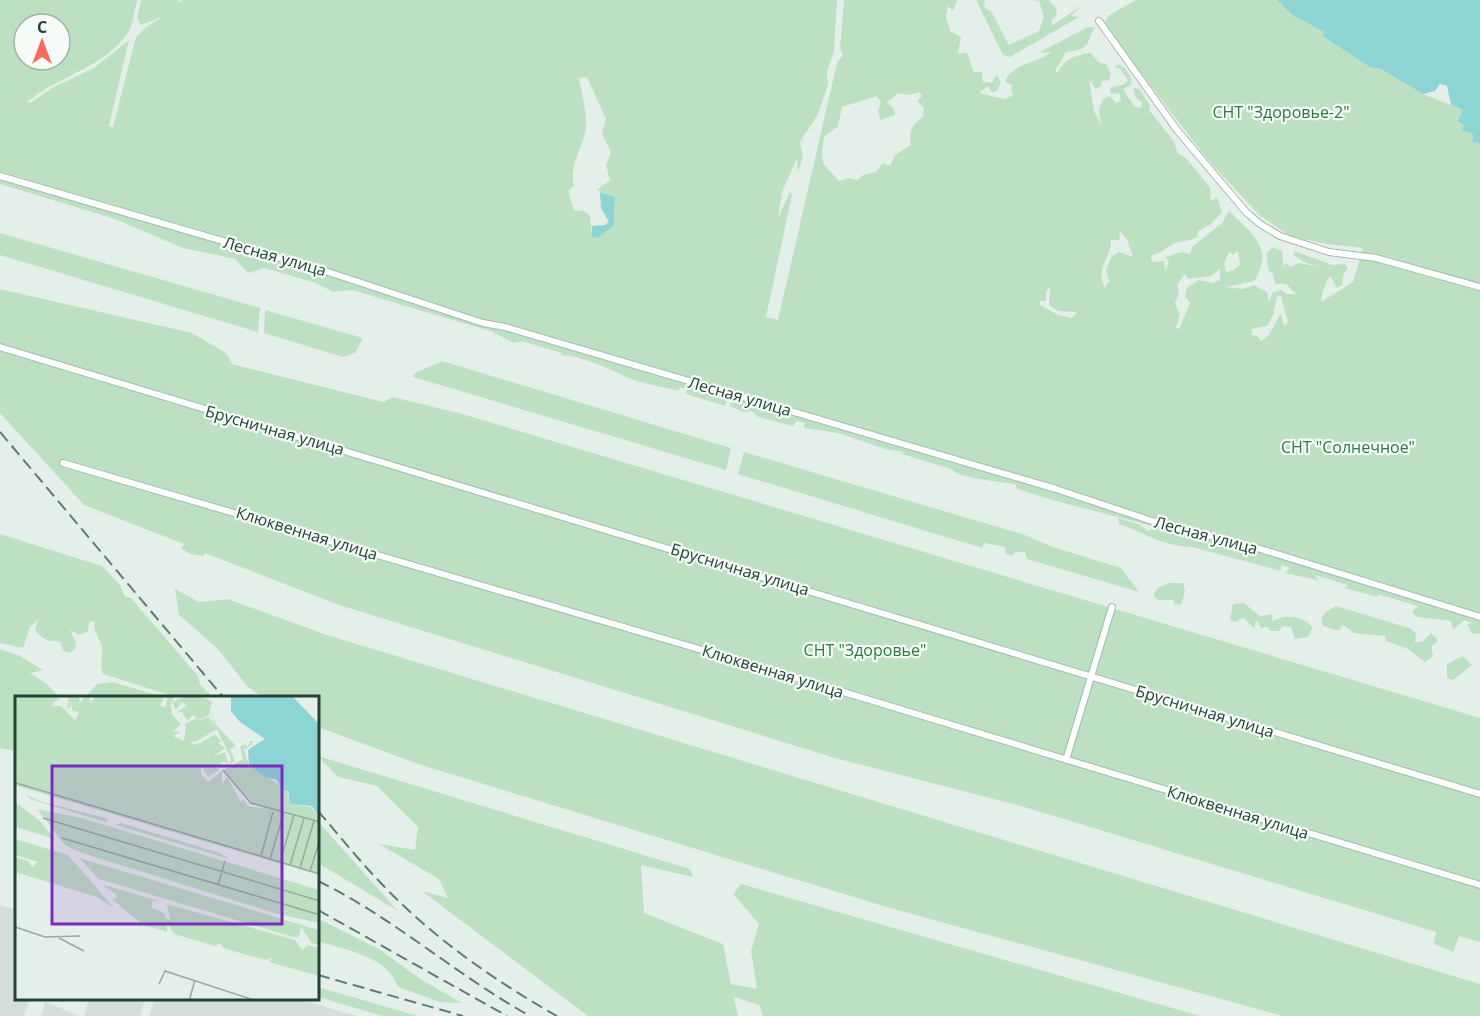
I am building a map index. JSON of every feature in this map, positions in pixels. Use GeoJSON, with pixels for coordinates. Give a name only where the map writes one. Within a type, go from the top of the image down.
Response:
{"type":"FeatureCollection","features":[{"type":"Feature","properties":{"kind":"street"},"geometry":{"type":"LineString","coordinates":[[1099,21],[1177,130],[1246,212],[1260,224],[1280,236],[1318,249],[1376,258],[1480,287]]}},
{"type":"Feature","properties":{"kind":"street","name":"Лесная улица"},"geometry":{"type":"LineString","coordinates":[[0,176],[322,270],[483,323],[505,327],[1056,489],[1152,521],[1254,547],[1480,617]]}},
{"type":"Feature","properties":{"kind":"street","name":"Брусничная улица"},"geometry":{"type":"LineString","coordinates":[[0,347],[1480,795]]}},
{"type":"Feature","properties":{"kind":"street","name":"Клюквенная улица"},"geometry":{"type":"LineString","coordinates":[[63,463],[212,504],[1480,885]]}},
{"type":"Feature","properties":{"kind":"street"},"geometry":{"type":"LineString","coordinates":[[1066,760],[1112,607]]}},
{"type":"Feature","properties":{"kind":"shaded area"},"geometry":{"type":"Polygon","coordinates":[[[0,905],[15,910],[15,1001],[30,1001],[24,1016],[0,1016],[0,905]]]}},
{"type":"Feature","properties":{"kind":"shaded area"},"geometry":{"type":"Polygon","coordinates":[[[89,1001],[145,1001],[140,1016],[84,1016],[89,1001]]]}},
{"type":"Feature","properties":{"kind":"shaded area"},"geometry":{"type":"Polygon","coordinates":[[[154,1001],[305,1001],[357,1016],[149,1016],[154,1001]]]}},
{"type":"Feature","properties":{"kind":"shaded area"},"geometry":{"type":"Polygon","coordinates":[[[45,1002],[80,1016],[41,1016],[45,1002]]]}},
{"type":"Feature","properties":{"kind":"green space"},"geometry":{"type":"Polygon","coordinates":[[[0,0],[138,0],[131,27],[119,44],[95,63],[53,85],[27,102],[30,103],[52,88],[94,68],[129,40],[109,126],[113,127],[136,37],[146,27],[162,17],[141,25],[137,18],[141,0],[180,0],[177,4],[183,0],[837,0],[834,51],[827,72],[828,85],[818,114],[800,142],[803,156],[798,173],[797,158],[782,192],[778,218],[790,192],[792,195],[766,317],[778,320],[837,63],[843,55],[840,49],[844,0],[957,0],[953,11],[948,6],[946,17],[950,31],[961,37],[958,53],[967,53],[974,72],[982,72],[983,82],[991,83],[997,75],[1001,82],[997,91],[992,92],[988,86],[979,93],[1004,99],[1014,95],[1011,92],[1012,85],[1005,82],[1013,71],[1051,52],[1038,53],[1088,27],[1095,27],[1084,48],[1066,52],[1055,71],[1057,73],[1071,58],[1091,53],[1099,63],[1106,64],[1111,74],[1109,80],[1102,81],[1101,86],[1096,89],[1089,79],[1094,111],[1101,125],[1099,109],[1103,99],[1110,96],[1116,103],[1121,101],[1120,94],[1110,93],[1110,88],[1125,84],[1128,80],[1120,69],[1115,67],[1118,64],[1125,68],[1132,79],[1131,85],[1123,89],[1134,106],[1141,108],[1142,102],[1136,98],[1133,88],[1139,89],[1150,105],[1149,110],[1173,140],[1178,153],[1187,159],[1210,188],[1211,201],[1217,197],[1222,212],[1211,224],[1198,231],[1197,237],[1176,243],[1151,256],[1152,262],[1164,261],[1165,270],[1169,263],[1166,257],[1181,252],[1190,254],[1192,247],[1222,223],[1229,211],[1258,242],[1262,260],[1254,281],[1226,287],[1243,289],[1254,285],[1267,292],[1269,302],[1273,292],[1281,290],[1287,294],[1296,294],[1286,284],[1275,284],[1273,274],[1268,270],[1267,253],[1273,247],[1282,251],[1284,268],[1286,263],[1291,267],[1298,263],[1323,267],[1306,263],[1293,255],[1295,251],[1332,265],[1345,264],[1348,269],[1343,275],[1342,285],[1337,288],[1330,276],[1321,302],[1353,282],[1363,248],[1326,244],[1290,236],[1259,215],[1208,160],[1113,37],[1105,23],[1108,16],[1136,0],[1277,0],[1292,15],[1324,32],[1323,37],[1371,68],[1379,68],[1423,94],[1463,110],[1464,125],[1473,134],[1472,142],[1480,144],[1480,634],[1472,633],[1467,624],[1473,623],[1464,620],[1453,630],[1451,621],[1417,617],[1412,612],[1418,606],[1377,594],[1378,597],[1344,588],[1348,585],[1315,575],[1318,580],[1285,573],[1290,568],[1281,565],[1281,571],[1192,547],[1163,542],[1119,524],[1118,518],[1138,524],[1148,531],[1155,527],[1035,495],[1017,489],[1016,485],[972,478],[902,454],[903,452],[885,449],[838,433],[804,428],[805,423],[797,421],[793,426],[758,417],[752,411],[743,412],[730,406],[731,402],[727,401],[725,406],[686,394],[687,389],[680,387],[679,391],[630,379],[586,360],[561,355],[562,353],[522,341],[514,343],[493,332],[352,290],[333,292],[316,283],[264,268],[248,273],[235,259],[183,248],[115,219],[0,184],[0,0]],[[587,77],[579,78],[586,126],[573,171],[574,186],[568,191],[574,210],[584,211],[590,216],[592,235],[614,225],[615,198],[597,190],[610,180],[606,165],[611,152],[602,134],[606,119],[587,77]],[[920,92],[908,95],[898,93],[887,102],[894,109],[895,115],[880,120],[878,110],[881,103],[877,96],[842,107],[838,126],[824,137],[822,151],[823,163],[839,181],[848,178],[857,180],[863,175],[876,172],[883,163],[890,166],[895,155],[911,145],[912,129],[923,117],[924,108],[917,101],[922,96],[920,92]],[[1119,230],[1120,240],[1111,240],[1101,275],[1105,288],[1109,281],[1106,271],[1111,257],[1119,252],[1133,257],[1127,240],[1119,230]],[[1238,251],[1233,255],[1229,252],[1224,263],[1226,272],[1234,270],[1240,264],[1238,251]],[[1220,269],[1211,276],[1188,279],[1185,274],[1177,285],[1179,294],[1175,303],[1180,314],[1176,328],[1179,329],[1190,303],[1185,297],[1187,288],[1198,280],[1213,283],[1220,280],[1220,269]],[[1050,287],[1046,292],[1046,301],[1040,301],[1040,305],[1058,315],[1072,318],[1077,312],[1058,311],[1049,305],[1050,287]],[[1281,296],[1277,297],[1273,315],[1267,326],[1251,329],[1253,336],[1257,335],[1261,341],[1269,335],[1281,313],[1284,326],[1288,323],[1281,296]]]}},
{"type":"Feature","properties":{"kind":"green space"},"geometry":{"type":"Polygon","coordinates":[[[976,0],[985,0],[984,7],[991,11],[1009,45],[1039,31],[1044,17],[1039,1],[1031,0],[1049,0],[1056,8],[1057,15],[1051,21],[1053,25],[1081,6],[1071,16],[1079,17],[1010,57],[1003,55],[976,0]]]}},
{"type":"Feature","properties":{"kind":"green space"},"geometry":{"type":"Polygon","coordinates":[[[0,233],[260,308],[258,332],[0,255],[0,233]]]}},
{"type":"Feature","properties":{"kind":"green space","name":"СНТ \"Здоровье\""},"geometry":{"type":"Polygon","coordinates":[[[0,289],[192,333],[226,353],[232,364],[384,402],[392,397],[459,413],[1480,718],[1480,942],[1459,936],[1453,952],[1434,944],[1436,932],[1021,806],[835,758],[336,604],[205,553],[203,556],[190,554],[181,548],[184,544],[84,505],[0,413],[0,289]]]}},
{"type":"Feature","properties":{"kind":"green space"},"geometry":{"type":"Polygon","coordinates":[[[265,310],[363,338],[355,353],[343,357],[264,333],[265,310]]]}},
{"type":"Feature","properties":{"kind":"green space"},"geometry":{"type":"Polygon","coordinates":[[[442,361],[731,448],[726,470],[413,377],[415,373],[442,361]]]}},
{"type":"Feature","properties":{"kind":"green space"},"geometry":{"type":"Polygon","coordinates":[[[744,452],[1025,535],[1053,547],[1121,568],[1139,592],[1027,559],[1025,552],[1015,552],[1012,556],[1006,554],[1005,547],[984,543],[982,548],[738,474],[744,452]]]}},
{"type":"Feature","properties":{"kind":"green space"},"geometry":{"type":"Polygon","coordinates":[[[0,534],[102,566],[120,585],[125,597],[131,598],[198,676],[200,684],[211,696],[173,696],[103,674],[102,648],[95,631],[94,621],[89,622],[88,631],[80,635],[70,630],[76,643],[75,649],[70,653],[63,651],[60,641],[46,640],[40,636],[35,630],[38,619],[30,627],[23,648],[0,643],[0,534]]]}},
{"type":"Feature","properties":{"kind":"green space"},"geometry":{"type":"Polygon","coordinates":[[[1169,583],[1183,583],[1185,592],[1181,605],[1175,604],[1173,600],[1158,600],[1153,595],[1158,588],[1169,583]]]}},
{"type":"Feature","properties":{"kind":"green space"},"geometry":{"type":"Polygon","coordinates":[[[175,589],[199,602],[228,599],[327,635],[1480,984],[1480,1016],[1283,1016],[883,906],[418,764],[320,728],[320,696],[261,696],[247,686],[218,649],[179,615],[175,589]]]}},
{"type":"Feature","properties":{"kind":"green space"},"geometry":{"type":"Polygon","coordinates":[[[1244,603],[1260,616],[1273,614],[1272,621],[1283,617],[1294,617],[1313,627],[1308,637],[1295,639],[1291,627],[1282,626],[1279,631],[1270,631],[1268,627],[1261,628],[1257,620],[1254,628],[1243,617],[1236,622],[1230,620],[1233,604],[1244,603]]]}},
{"type":"Feature","properties":{"kind":"green space"},"geometry":{"type":"Polygon","coordinates":[[[1336,606],[1409,628],[1416,633],[1415,642],[1422,642],[1431,633],[1438,640],[1431,647],[1433,656],[1425,662],[1408,649],[1386,641],[1385,636],[1354,633],[1343,625],[1339,631],[1323,626],[1321,618],[1336,606]]]}},
{"type":"Feature","properties":{"kind":"green space"},"geometry":{"type":"Polygon","coordinates":[[[0,649],[20,656],[43,670],[30,673],[47,684],[58,696],[15,696],[15,751],[0,748],[0,649]]]}},
{"type":"Feature","properties":{"kind":"green space"},"geometry":{"type":"Polygon","coordinates":[[[1463,656],[1472,665],[1453,680],[1447,678],[1447,664],[1463,656]]]}},
{"type":"Feature","properties":{"kind":"green space"},"geometry":{"type":"Polygon","coordinates":[[[112,682],[160,696],[87,696],[97,684],[112,682]]]}},
{"type":"Feature","properties":{"kind":"green space"},"geometry":{"type":"Polygon","coordinates":[[[320,757],[690,869],[693,877],[641,865],[644,913],[723,944],[731,984],[757,989],[751,951],[759,924],[733,894],[741,884],[1200,1016],[763,1016],[759,1005],[734,997],[738,1016],[588,1016],[422,891],[448,898],[439,879],[379,844],[415,850],[418,827],[377,786],[338,777],[320,757]]]}},
{"type":"Feature","properties":{"kind":"green space"},"geometry":{"type":"Polygon","coordinates":[[[320,824],[322,826],[398,911],[320,864],[320,824]]]}},
{"type":"Feature","properties":{"kind":"green space"},"geometry":{"type":"Polygon","coordinates":[[[320,920],[379,949],[422,980],[462,1003],[440,1002],[398,987],[393,976],[375,961],[353,951],[320,942],[320,920]]]}},
{"type":"Feature","properties":{"kind":"green space"},"geometry":{"type":"Polygon","coordinates":[[[320,988],[418,1016],[383,1016],[320,998],[320,988]]]}},
{"type":"Feature","properties":{"kind":"water"},"geometry":{"type":"Polygon","coordinates":[[[1277,0],[1480,0],[1480,144],[1472,142],[1473,134],[1462,130],[1464,125],[1458,121],[1463,110],[1451,105],[1447,86],[1440,84],[1435,91],[1423,94],[1379,68],[1371,68],[1322,36],[1324,32],[1292,15],[1277,0]]]}},
{"type":"Feature","properties":{"kind":"water"},"geometry":{"type":"Polygon","coordinates":[[[600,192],[615,197],[614,225],[598,238],[592,236],[592,226],[605,225],[609,222],[601,208],[600,192]]]}},
{"type":"Feature","properties":{"kind":"railway"},"geometry":{"type":"LineString","coordinates":[[0,432],[222,696]]}},
{"type":"Feature","properties":{"kind":"railway"},"geometry":{"type":"LineString","coordinates":[[320,813],[370,872],[418,919],[462,955],[557,1016]]}},
{"type":"Feature","properties":{"kind":"railway"},"geometry":{"type":"LineString","coordinates":[[320,882],[373,912],[476,983],[530,1016]]}},
{"type":"Feature","properties":{"kind":"railway"},"geometry":{"type":"LineString","coordinates":[[320,911],[507,1016]]}},
{"type":"Feature","properties":{"kind":"railway"},"geometry":{"type":"LineString","coordinates":[[320,976],[463,1016]]}},
{"type":"Feature","properties":{"kind":"park label","name":"СНТ \"Здоровье-2\""},"geometry":{"type":"Point","coordinates":[1281,112]}},
{"type":"Feature","properties":{"kind":"park label","name":"СНТ \"Солнечное\""},"geometry":{"type":"Point","coordinates":[1348,447]}}]}
